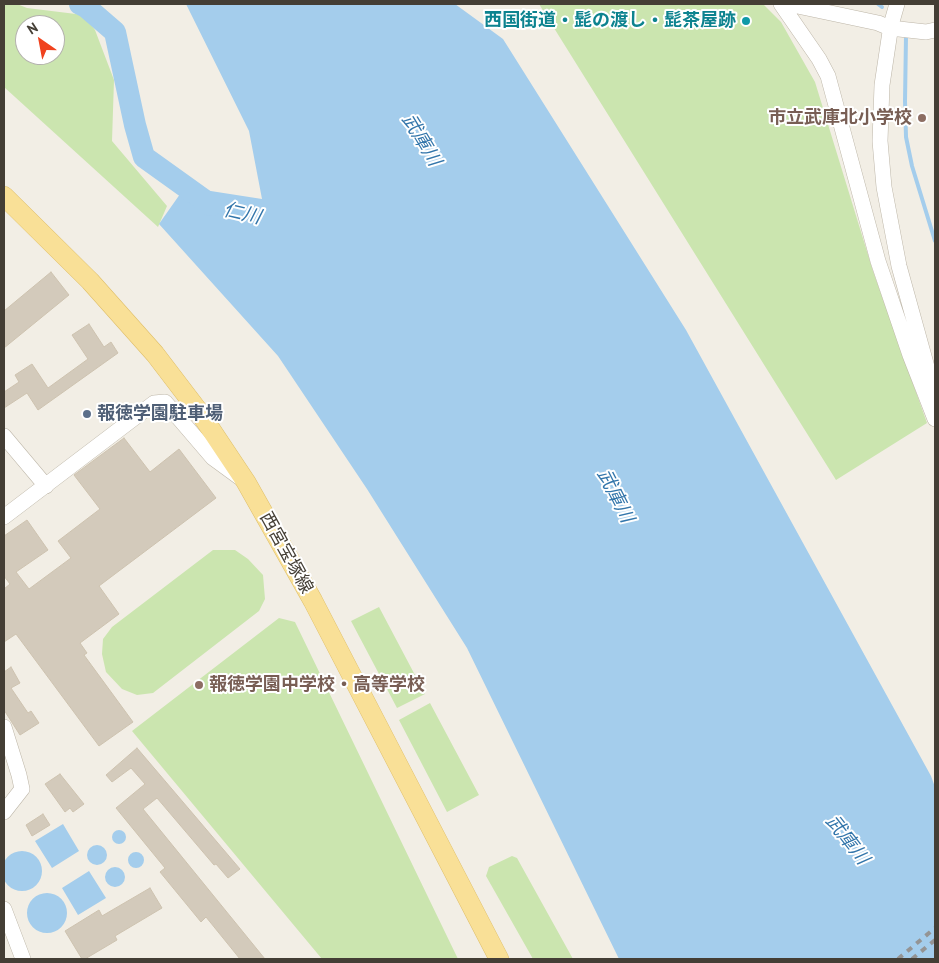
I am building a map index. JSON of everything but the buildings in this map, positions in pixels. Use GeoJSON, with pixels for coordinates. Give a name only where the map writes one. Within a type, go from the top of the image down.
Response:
{"type":"FeatureCollection","features":[{"type":"Feature","properties":{"kind":"main road","name":"西宮宝塚線"},"geometry":{"type":"LineString","coordinates":[[4,196],[90,281],[156,354],[200,413],[246,482],[313,602],[499,959]]}},
{"type":"Feature","properties":{"kind":"street"},"geometry":{"type":"LineString","coordinates":[[781,4],[819,59],[828,76],[878,260],[910,356],[935,419]]}},
{"type":"Feature","properties":{"kind":"street"},"geometry":{"type":"LineString","coordinates":[[788,4],[878,23],[890,28],[926,32],[935,30]]}},
{"type":"Feature","properties":{"kind":"street"},"geometry":{"type":"LineString","coordinates":[[897,4],[890,28],[882,94],[880,141],[884,187],[899,266],[935,396]]}},
{"type":"Feature","properties":{"kind":"street"},"geometry":{"type":"LineString","coordinates":[[4,517],[154,403],[165,402],[213,458],[246,482]]}},
{"type":"Feature","properties":{"kind":"street"},"geometry":{"type":"LineString","coordinates":[[4,436],[46,486]]}},
{"type":"Feature","properties":{"kind":"street"},"geometry":{"type":"LineString","coordinates":[[4,726],[22,789],[4,812]]}},
{"type":"Feature","properties":{"kind":"street"},"geometry":{"type":"LineString","coordinates":[[4,909],[24,959]]}},
{"type":"Feature","properties":{"kind":"green space"},"geometry":{"type":"Polygon","coordinates":[[[4,4],[17,4],[27,8],[84,15],[95,30],[114,80],[112,141],[167,206],[158,227],[4,87],[4,4]]]}},
{"type":"Feature","properties":{"kind":"green space"},"geometry":{"type":"Polygon","coordinates":[[[539,4],[763,4],[781,22],[815,82],[873,271],[927,423],[836,480],[539,4]]]}},
{"type":"Feature","properties":{"kind":"green space"},"geometry":{"type":"Polygon","coordinates":[[[213,550],[235,550],[248,559],[263,575],[265,599],[259,611],[153,693],[137,695],[122,689],[106,672],[102,654],[103,639],[112,627],[213,550]]]}},
{"type":"Feature","properties":{"kind":"green space"},"geometry":{"type":"Polygon","coordinates":[[[379,607],[425,694],[397,708],[351,621],[379,607]]]}},
{"type":"Feature","properties":{"kind":"green space"},"geometry":{"type":"Polygon","coordinates":[[[279,618],[295,622],[458,959],[322,959],[132,731],[279,618]]]}},
{"type":"Feature","properties":{"kind":"green space"},"geometry":{"type":"Polygon","coordinates":[[[430,703],[479,795],[447,812],[399,720],[430,703]]]}},
{"type":"Feature","properties":{"kind":"green space"},"geometry":{"type":"Polygon","coordinates":[[[512,856],[517,858],[573,959],[533,959],[486,876],[489,867],[512,856]]]}},
{"type":"Feature","properties":{"kind":"water","name":"武庫川"},"geometry":{"type":"Polygon","coordinates":[[[186,4],[455,4],[503,39],[686,330],[931,776],[935,787],[935,959],[619,959],[467,648],[367,489],[278,356],[159,224],[185,187],[262,199],[249,131],[186,4]]]}},
{"type":"Feature","properties":{"kind":"water"},"geometry":{"type":"Polygon","coordinates":[[[63,824],[79,851],[52,868],[35,841],[63,824]]]}},
{"type":"Feature","properties":{"kind":"water"},"geometry":{"type":"Polygon","coordinates":[[[116,830],[122,830],[126,837],[122,844],[116,844],[112,840],[112,834],[116,830]]]}},
{"type":"Feature","properties":{"kind":"water"},"geometry":{"type":"Polygon","coordinates":[[[93,845],[101,845],[107,851],[107,859],[101,865],[93,865],[87,859],[87,851],[93,845]]]}},
{"type":"Feature","properties":{"kind":"water"},"geometry":{"type":"Polygon","coordinates":[[[22,851],[36,857],[42,871],[36,885],[22,891],[8,885],[2,871],[8,857],[22,851]]]}},
{"type":"Feature","properties":{"kind":"water"},"geometry":{"type":"Polygon","coordinates":[[[136,852],[144,860],[136,868],[128,860],[136,852]]]}},
{"type":"Feature","properties":{"kind":"water"},"geometry":{"type":"Polygon","coordinates":[[[111,867],[119,867],[125,873],[125,881],[119,887],[111,887],[105,881],[105,873],[111,867]]]}},
{"type":"Feature","properties":{"kind":"water"},"geometry":{"type":"Polygon","coordinates":[[[89,871],[106,898],[78,915],[62,888],[89,871]]]}},
{"type":"Feature","properties":{"kind":"water"},"geometry":{"type":"Polygon","coordinates":[[[43,893],[51,893],[58,896],[64,902],[67,913],[64,924],[58,930],[51,933],[43,933],[36,930],[30,924],[27,917],[27,909],[30,902],[36,896],[43,893]]]}},
{"type":"Feature","properties":{"kind":"waterway","name":"仁川"},"geometry":{"type":"LineString","coordinates":[[80,4],[115,32],[135,125],[144,157],[211,205]]}},
{"type":"Feature","properties":{"kind":"waterway"},"geometry":{"type":"LineString","coordinates":[[878,4],[882,7]]}},
{"type":"Feature","properties":{"kind":"waterway"},"geometry":{"type":"LineString","coordinates":[[906,36],[906,137],[912,166],[935,241]]}},
{"type":"Feature","properties":{"kind":"railway"},"geometry":{"type":"LineString","coordinates":[[898,959],[935,928]]}},
{"type":"Feature","properties":{"kind":"railway"},"geometry":{"type":"LineString","coordinates":[[912,959],[935,940]]}},
{"type":"Feature","properties":{"kind":"place","name":"西国街道・髭の渡し・髭茶屋跡"},"geometry":{"type":"Point","coordinates":[746,21]}},
{"type":"Feature","properties":{"kind":"place","name":"市立武庫北小学校"},"geometry":{"type":"Point","coordinates":[922,118]}},
{"type":"Feature","properties":{"kind":"place","name":"報徳学園駐車場"},"geometry":{"type":"Point","coordinates":[87,414]}},
{"type":"Feature","properties":{"kind":"place","name":"報徳学園中学校・高等学校"},"geometry":{"type":"Point","coordinates":[199,685]}}]}
